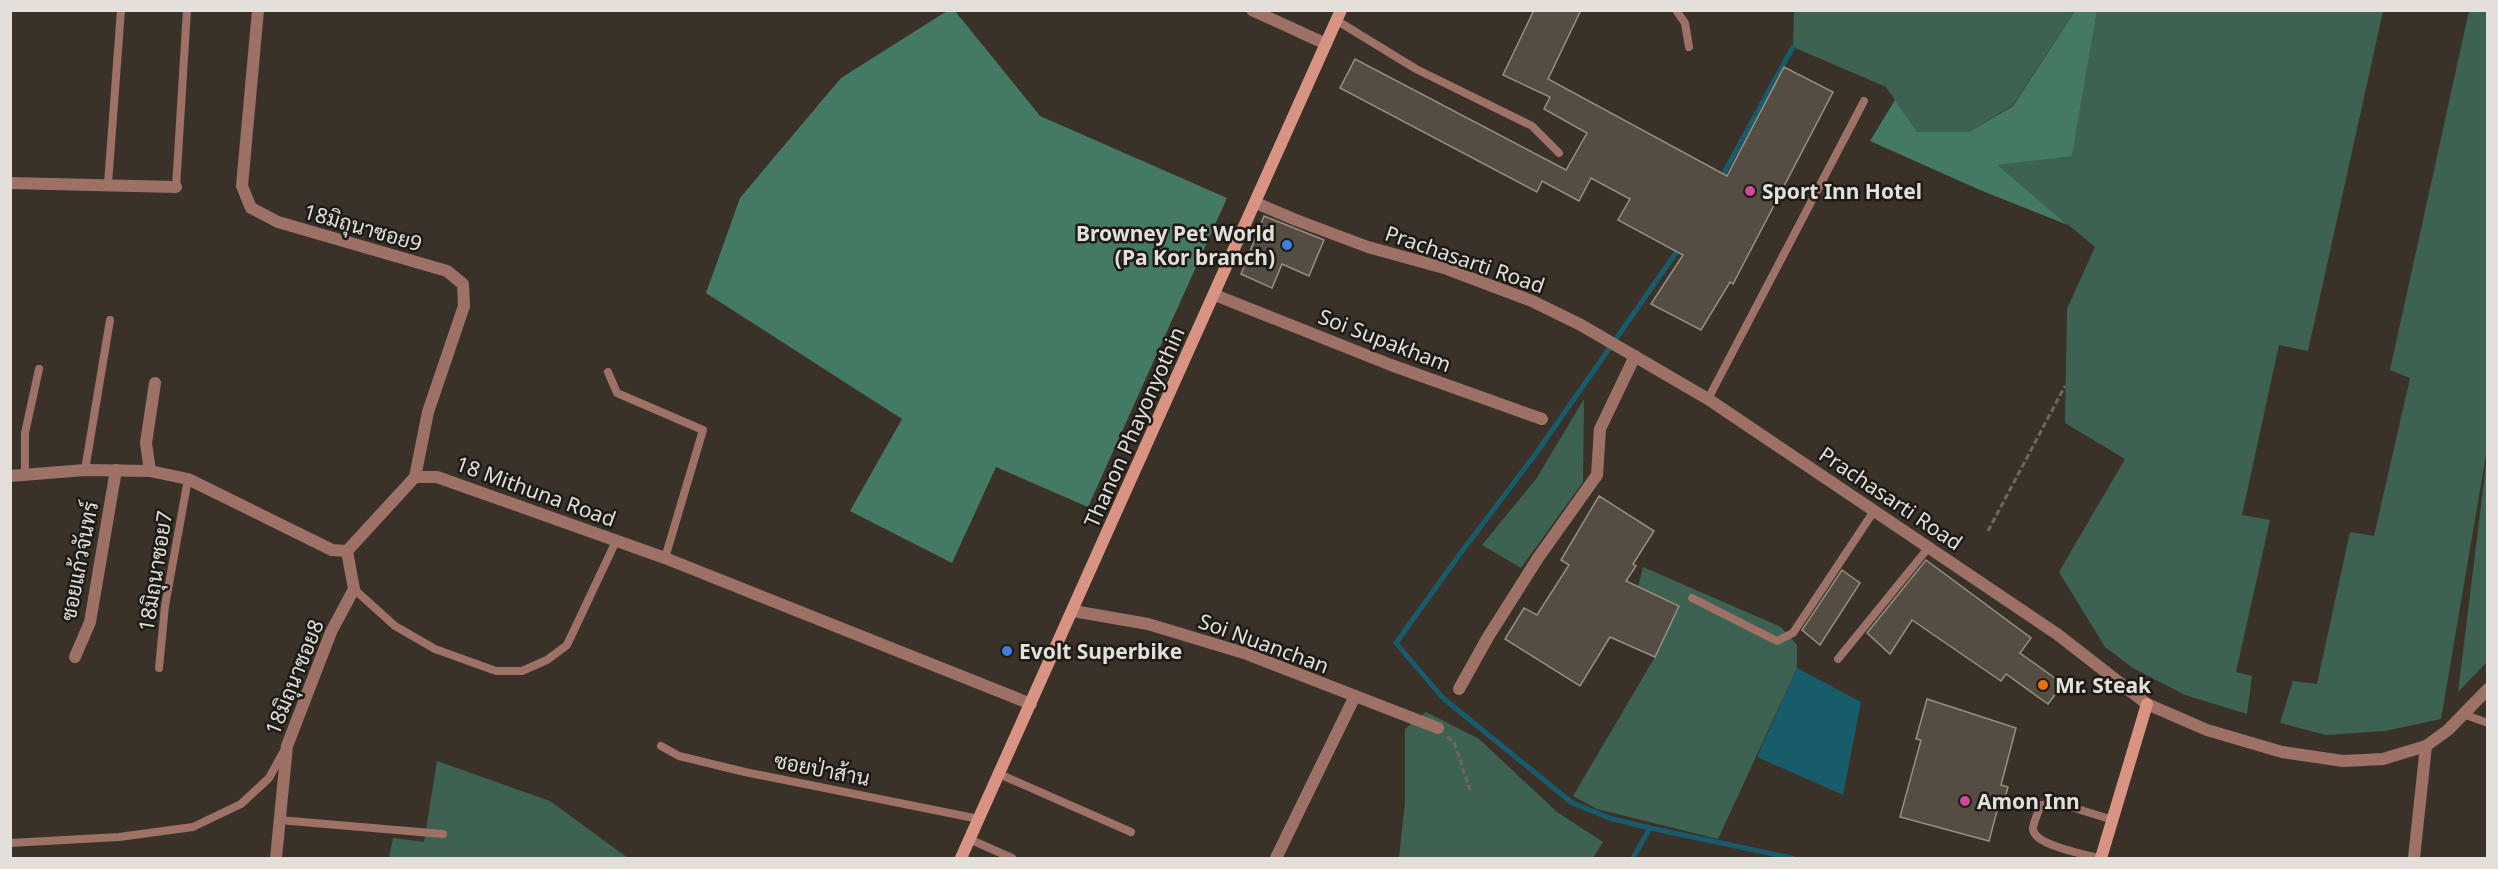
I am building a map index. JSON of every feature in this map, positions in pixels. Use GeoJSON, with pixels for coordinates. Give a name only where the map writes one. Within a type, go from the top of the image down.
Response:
{"type":"FeatureCollection","features":[{"type":"Feature","properties":{"kind":"main road","name":"Thanon Phayonyothin"},"geometry":{"type":"LineString","coordinates":[[961,858],[1215,295],[1338,15]]}},
{"type":"Feature","properties":{"kind":"main road"},"geometry":{"type":"LineString","coordinates":[[2099,858],[2113,820],[2147,704]]}},
{"type":"Feature","properties":{"kind":"street","name":"18มิถุนาซอย9"},"geometry":{"type":"LineString","coordinates":[[258,10],[242,186],[251,208],[278,222],[447,271],[463,284],[464,306],[428,412],[415,477]]}},
{"type":"Feature","properties":{"kind":"street"},"geometry":{"type":"LineString","coordinates":[[1252,10],[1326,44]]}},
{"type":"Feature","properties":{"kind":"street"},"geometry":{"type":"LineString","coordinates":[[10,183],[108,184],[176,188]]}},
{"type":"Feature","properties":{"kind":"street","name":"Prachasarti Road"},"geometry":{"type":"LineString","coordinates":[[1256,203],[1358,243],[1444,268],[1532,301],[1605,339],[1708,399],[1929,547],[2057,634],[2147,704],[2207,730],[2283,752],[2343,761],[2383,759],[2426,746],[2448,730],[2487,690]]}},
{"type":"Feature","properties":{"kind":"street","name":"Soi Supakham"},"geometry":{"type":"LineString","coordinates":[[1215,295],[1391,364],[1542,419]]}},
{"type":"Feature","properties":{"kind":"street"},"geometry":{"type":"LineString","coordinates":[[1459,688],[1532,568],[1596,475],[1600,429],[1635,356]]}},
{"type":"Feature","properties":{"kind":"street"},"geometry":{"type":"LineString","coordinates":[[150,471],[147,443],[155,383]]}},
{"type":"Feature","properties":{"kind":"street"},"geometry":{"type":"LineString","coordinates":[[10,476],[25,473],[116,470],[150,471],[188,479],[333,550],[347,551]]}},
{"type":"Feature","properties":{"kind":"street","name":"ซอยแก้วจันทร์"},"geometry":{"type":"LineString","coordinates":[[75,657],[90,622],[116,470]]}},
{"type":"Feature","properties":{"kind":"street"},"geometry":{"type":"LineString","coordinates":[[347,551],[415,477]]}},
{"type":"Feature","properties":{"kind":"street","name":"18 Mithuna Road"},"geometry":{"type":"LineString","coordinates":[[415,477],[438,477],[665,558],[1031,704]]}},
{"type":"Feature","properties":{"kind":"street"},"geometry":{"type":"LineString","coordinates":[[347,551],[354,589]]}},
{"type":"Feature","properties":{"kind":"street","name":"18มิถุนาซอย8"},"geometry":{"type":"LineString","coordinates":[[276,858],[287,746],[331,632],[354,589]]}},
{"type":"Feature","properties":{"kind":"street","name":"Soi Nuanchan"},"geometry":{"type":"LineString","coordinates":[[1073,611],[1148,624],[1244,653],[1438,728]]}},
{"type":"Feature","properties":{"kind":"street"},"geometry":{"type":"LineString","coordinates":[[1276,858],[1355,696]]}},
{"type":"Feature","properties":{"kind":"street"},"geometry":{"type":"LineString","coordinates":[[2414,858],[2426,746]]}},
{"type":"Feature","properties":{"kind":"lane"},"geometry":{"type":"LineString","coordinates":[[108,184],[122,10]]}},
{"type":"Feature","properties":{"kind":"lane"},"geometry":{"type":"LineString","coordinates":[[176,188],[187,10]]}},
{"type":"Feature","properties":{"kind":"lane"},"geometry":{"type":"LineString","coordinates":[[1676,10],[1685,23],[1689,47]]}},
{"type":"Feature","properties":{"kind":"lane"},"geometry":{"type":"LineString","coordinates":[[1338,15],[1416,69],[1532,126],[1559,153]]}},
{"type":"Feature","properties":{"kind":"lane"},"geometry":{"type":"LineString","coordinates":[[1708,399],[1864,101]]}},
{"type":"Feature","properties":{"kind":"lane"},"geometry":{"type":"LineString","coordinates":[[85,470],[110,320]]}},
{"type":"Feature","properties":{"kind":"lane"},"geometry":{"type":"LineString","coordinates":[[25,473],[25,433],[39,369]]}},
{"type":"Feature","properties":{"kind":"lane"},"geometry":{"type":"LineString","coordinates":[[608,372],[617,393],[703,430],[665,558]]}},
{"type":"Feature","properties":{"kind":"lane","name":"18มิถุนาซอย7"},"geometry":{"type":"LineString","coordinates":[[159,668],[165,606],[188,479]]}},
{"type":"Feature","properties":{"kind":"lane"},"geometry":{"type":"LineString","coordinates":[[1692,598],[1777,641],[1793,633],[1874,511]]}},
{"type":"Feature","properties":{"kind":"lane"},"geometry":{"type":"LineString","coordinates":[[354,589],[395,626],[435,649],[496,670],[522,671],[548,660],[567,645],[616,541]]}},
{"type":"Feature","properties":{"kind":"lane"},"geometry":{"type":"LineString","coordinates":[[1838,659],[1929,547]]}},
{"type":"Feature","properties":{"kind":"lane"},"geometry":{"type":"LineString","coordinates":[[2463,714],[2487,723]]}},
{"type":"Feature","properties":{"kind":"lane"},"geometry":{"type":"LineString","coordinates":[[10,843],[119,837],[193,827],[241,804],[269,778],[287,746]]}},
{"type":"Feature","properties":{"kind":"lane","name":"ซอยป่าส้าน"},"geometry":{"type":"LineString","coordinates":[[661,746],[679,756],[745,772],[979,819]]}},
{"type":"Feature","properties":{"kind":"lane"},"geometry":{"type":"LineString","coordinates":[[999,774],[1131,832]]}},
{"type":"Feature","properties":{"kind":"lane"},"geometry":{"type":"LineString","coordinates":[[2099,858],[2042,842],[2035,835],[2033,828],[2041,805],[2058,803],[2113,820]]}},
{"type":"Feature","properties":{"kind":"lane"},"geometry":{"type":"LineString","coordinates":[[279,820],[443,834]]}},
{"type":"Feature","properties":{"kind":"lane"},"geometry":{"type":"LineString","coordinates":[[969,839],[1012,858]]}},
{"type":"Feature","properties":{"kind":"path"},"geometry":{"type":"LineString","coordinates":[[1988,531],[2065,386]]}},
{"type":"Feature","properties":{"kind":"path"},"geometry":{"type":"LineString","coordinates":[[1438,728],[1454,742],[1470,789]]}},
{"type":"Feature","properties":{"kind":"green space"},"geometry":{"type":"Polygon","coordinates":[[[947,11],[955,11],[1040,116],[1227,198],[1088,507],[996,467],[952,563],[850,511],[902,419],[706,293],[740,198],[841,78],[947,11]]]}},
{"type":"Feature","properties":{"kind":"green space"},"geometry":{"type":"Polygon","coordinates":[[[1794,11],[2075,11],[2013,105],[1969,132],[1917,132],[1886,87],[1793,47],[1794,11]]]}},
{"type":"Feature","properties":{"kind":"green space"},"geometry":{"type":"Polygon","coordinates":[[[2075,11],[2097,11],[2072,156],[1997,165],[2068,225],[1980,190],[1870,141],[1895,100],[1917,132],[1969,132],[2013,106],[2075,11]]]}},
{"type":"Feature","properties":{"kind":"green space"},"geometry":{"type":"Polygon","coordinates":[[[2097,11],[2383,11],[2308,351],[2279,345],[2242,515],[2270,520],[2236,672],[2252,676],[2247,714],[2185,695],[2133,668],[2105,647],[2059,572],[2125,459],[2065,423],[2067,309],[2095,247],[1996,165],[2072,155],[2097,11]]]}},
{"type":"Feature","properties":{"kind":"green space"},"geometry":{"type":"Polygon","coordinates":[[[2469,11],[2488,11],[2487,449],[2441,719],[2385,731],[2326,735],[2280,723],[2293,681],[2317,684],[2350,532],[2374,536],[2410,378],[2390,370],[2469,11]]]}},
{"type":"Feature","properties":{"kind":"green space"},"geometry":{"type":"Polygon","coordinates":[[[1584,399],[1583,482],[1521,568],[1482,545],[1536,479],[1584,399]]]}},
{"type":"Feature","properties":{"kind":"green space"},"geometry":{"type":"Polygon","coordinates":[[[2487,457],[2487,662],[2458,692],[2487,457]]]}},
{"type":"Feature","properties":{"kind":"green space"},"geometry":{"type":"Polygon","coordinates":[[[1643,567],[1781,627],[1797,645],[1797,668],[1718,839],[1597,809],[1573,796],[1655,657],[1679,606],[1638,587],[1643,567]]]}},
{"type":"Feature","properties":{"kind":"green space"},"geometry":{"type":"Polygon","coordinates":[[[1426,712],[1479,739],[1557,812],[1603,842],[1593,858],[1399,858],[1405,802],[1405,729],[1426,712]]]}},
{"type":"Feature","properties":{"kind":"green space"},"geometry":{"type":"Polygon","coordinates":[[[437,761],[550,801],[628,858],[389,858],[393,838],[424,842],[437,761]]]}},
{"type":"Feature","properties":{"kind":"water"},"geometry":{"type":"Polygon","coordinates":[[[1797,668],[1861,702],[1843,795],[1757,757],[1797,668]]]}},
{"type":"Feature","properties":{"kind":"building"},"geometry":{"type":"Polygon","coordinates":[[[1534,10],[1581,10],[1548,79],[1727,176],[1784,67],[1833,92],[1733,284],[1730,282],[1701,330],[1651,304],[1683,255],[1618,220],[1630,199],[1591,178],[1579,201],[1542,181],[1537,192],[1340,88],[1355,59],[1566,170],[1587,133],[1544,109],[1550,97],[1503,75],[1534,10]]]}},
{"type":"Feature","properties":{"kind":"building","name":"Browney Pet World (Pa Kor branch)"},"geometry":{"type":"Polygon","coordinates":[[[1264,216],[1324,240],[1309,276],[1282,264],[1272,288],[1241,274],[1264,216]]]}},
{"type":"Feature","properties":{"kind":"building"},"geometry":{"type":"Polygon","coordinates":[[[1599,496],[1654,531],[1633,564],[1636,566],[1626,581],[1679,606],[1655,657],[1610,637],[1580,686],[1505,639],[1524,608],[1537,615],[1569,565],[1561,560],[1599,496]]]}},
{"type":"Feature","properties":{"kind":"building"},"geometry":{"type":"Polygon","coordinates":[[[1926,560],[2031,638],[2020,653],[2063,684],[2048,704],[2006,674],[2001,681],[1912,620],[1890,654],[1867,633],[1926,560]]]}},
{"type":"Feature","properties":{"kind":"building"},"geometry":{"type":"Polygon","coordinates":[[[1842,570],[1860,583],[1820,645],[1802,630],[1842,570]]]}},
{"type":"Feature","properties":{"kind":"building"},"geometry":{"type":"Polygon","coordinates":[[[1927,699],[2016,728],[2001,785],[2008,787],[2002,808],[1998,807],[1989,841],[1900,817],[1921,740],[1916,739],[1927,699]]]}},
{"type":"Feature","properties":{"kind":"waterway"},"geometry":{"type":"LineString","coordinates":[[1720,180],[1793,47]]}},
{"type":"Feature","properties":{"kind":"waterway"},"geometry":{"type":"LineString","coordinates":[[1650,828],[1609,818],[1571,802],[1443,698],[1396,643],[1537,452],[1680,247]]}},
{"type":"Feature","properties":{"kind":"waterway"},"geometry":{"type":"LineString","coordinates":[[1633,858],[1650,828],[1792,858]]}},
{"type":"Feature","properties":{"kind":"place","name":"Sport Inn Hotel"},"geometry":{"type":"Point","coordinates":[1750,191]}},
{"type":"Feature","properties":{"kind":"place","name":"Browney Pet World (Pa Kor branch)"},"geometry":{"type":"Point","coordinates":[1287,245]}},
{"type":"Feature","properties":{"kind":"place","name":"Evolt Superbike"},"geometry":{"type":"Point","coordinates":[1007,651]}},
{"type":"Feature","properties":{"kind":"place","name":"Mr. Steak"},"geometry":{"type":"Point","coordinates":[2043,685]}},
{"type":"Feature","properties":{"kind":"place","name":"Amon Inn"},"geometry":{"type":"Point","coordinates":[1965,801]}}]}
